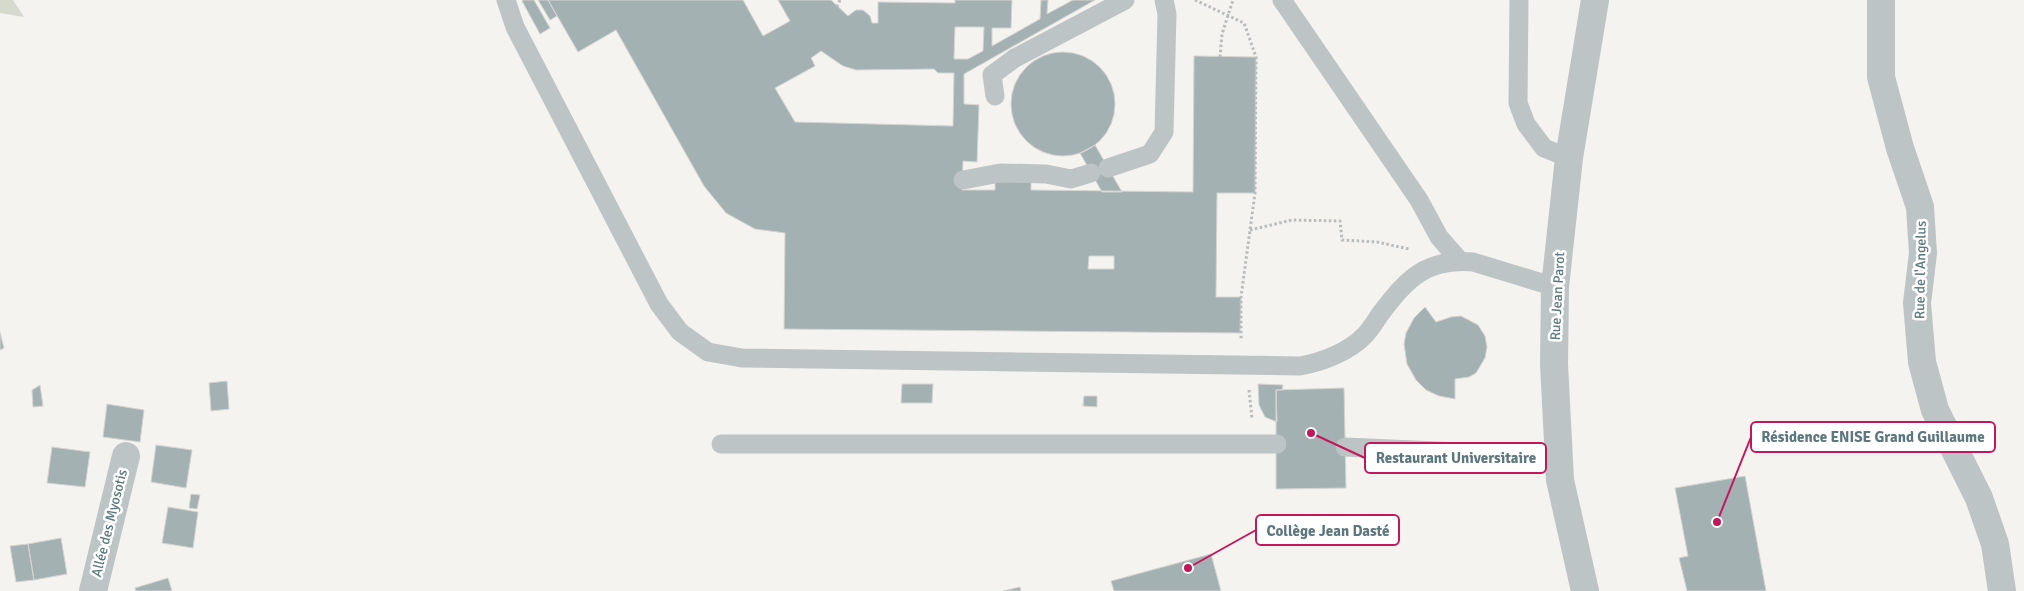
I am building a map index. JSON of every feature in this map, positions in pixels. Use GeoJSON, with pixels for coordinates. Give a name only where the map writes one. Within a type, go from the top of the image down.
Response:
{"type":"FeatureCollection","features":[{"type":"Feature","properties":{"kind":"street","name":"Rue Jean Parot"},"geometry":{"type":"LineString","coordinates":[[1584,591],[1560,480],[1554,364],[1555,287],[1569,158],[1596,0]]}},
{"type":"Feature","properties":{"kind":"street","name":"Rue de l'Angelus"},"geometry":{"type":"LineString","coordinates":[[1880,0],[1882,77],[1900,148],[1920,207],[1923,252],[1917,303],[1922,362],[1935,410],[1979,498],[1995,544],[2002,591]]}},
{"type":"Feature","properties":{"kind":"street","name":"Allée des Myosotis"},"geometry":{"type":"LineString","coordinates":[[93,591],[126,456]]}},
{"type":"Feature","properties":{"kind":"lane"},"geometry":{"type":"LineString","coordinates":[[506,0],[515,28],[659,304],[680,332],[708,352],[742,358],[1300,366],[1319,362],[1364,336],[1403,286],[1419,272],[1442,264],[1460,261],[1473,262],[1555,287]]}},
{"type":"Feature","properties":{"kind":"lane"},"geometry":{"type":"LineString","coordinates":[[995,96],[992,75],[1015,58],[1125,0]]}},
{"type":"Feature","properties":{"kind":"lane"},"geometry":{"type":"LineString","coordinates":[[963,180],[1000,173],[1046,174],[1070,179],[1150,154],[1164,132],[1167,14],[1164,0]]}},
{"type":"Feature","properties":{"kind":"lane"},"geometry":{"type":"LineString","coordinates":[[1282,0],[1420,200],[1439,236],[1460,261]]}},
{"type":"Feature","properties":{"kind":"lane"},"geometry":{"type":"LineString","coordinates":[[1519,0],[1518,103],[1526,124],[1544,148],[1569,158]]}},
{"type":"Feature","properties":{"kind":"lane"},"geometry":{"type":"LineString","coordinates":[[720,444],[1277,444]]}},
{"type":"Feature","properties":{"kind":"lane"},"geometry":{"type":"LineString","coordinates":[[1345,447],[1559,454]]}},
{"type":"Feature","properties":{"kind":"path"},"geometry":{"type":"LineString","coordinates":[[836,7],[840,0]]}},
{"type":"Feature","properties":{"kind":"path"},"geometry":{"type":"LineString","coordinates":[[1195,0],[1244,23],[1256,57],[1255,193],[1241,297],[1240,333]]}},
{"type":"Feature","properties":{"kind":"path"},"geometry":{"type":"LineString","coordinates":[[1220,57],[1222,34],[1233,0]]}},
{"type":"Feature","properties":{"kind":"path"},"geometry":{"type":"LineString","coordinates":[[1250,230],[1292,220],[1340,221],[1342,240],[1377,242]]}},
{"type":"Feature","properties":{"kind":"path"},"geometry":{"type":"LineString","coordinates":[[1249,385],[1252,415]]}},
{"type":"Feature","properties":{"kind":"shaded area"},"geometry":{"type":"Polygon","coordinates":[[[0,0],[13,0],[24,17],[0,13],[0,0]]]}},
{"type":"Feature","properties":{"kind":"building"},"geometry":{"type":"Polygon","coordinates":[[[523,0],[534,0],[550,28],[540,34],[523,0]]]}},
{"type":"Feature","properties":{"kind":"building"},"geometry":{"type":"Polygon","coordinates":[[[538,0],[548,0],[557,16],[550,20],[538,0]]]}},
{"type":"Feature","properties":{"kind":"building"},"geometry":{"type":"Polygon","coordinates":[[[548,0],[743,0],[763,36],[790,21],[778,0],[831,0],[848,16],[856,10],[863,10],[870,16],[872,23],[878,23],[878,2],[955,3],[955,0],[1012,0],[1011,28],[992,28],[992,46],[1040,19],[1041,0],[1048,0],[1047,14],[1073,0],[1095,0],[964,74],[964,104],[979,105],[977,162],[963,161],[962,190],[995,190],[995,180],[1031,181],[1031,190],[1193,192],[1194,56],[1256,57],[1255,193],[1217,193],[1216,297],[1241,297],[1240,333],[784,329],[785,233],[755,229],[726,213],[704,186],[616,30],[578,52],[548,0]],[[955,27],[954,59],[968,59],[983,51],[984,27],[955,27]],[[821,51],[811,58],[815,66],[775,88],[795,122],[953,126],[954,73],[938,73],[934,69],[856,70],[843,66],[821,51]],[[1089,256],[1088,269],[1114,269],[1114,256],[1089,256]]]}},
{"type":"Feature","properties":{"kind":"building"},"geometry":{"type":"Polygon","coordinates":[[[1063,52],[1083,56],[1100,67],[1111,84],[1115,104],[1111,124],[1100,141],[1083,152],[1063,156],[1043,152],[1026,141],[1015,124],[1011,104],[1015,84],[1026,67],[1043,56],[1063,52]]]}},
{"type":"Feature","properties":{"kind":"building"},"geometry":{"type":"Polygon","coordinates":[[[1095,145],[1122,192],[1102,192],[1080,153],[1095,145]]]}},
{"type":"Feature","properties":{"kind":"building"},"geometry":{"type":"Polygon","coordinates":[[[1425,307],[1436,322],[1461,316],[1478,325],[1485,336],[1487,347],[1485,358],[1476,373],[1469,377],[1455,379],[1455,399],[1439,396],[1426,390],[1416,380],[1407,364],[1404,344],[1406,333],[1414,318],[1425,307]]]}},
{"type":"Feature","properties":{"kind":"building"},"geometry":{"type":"Polygon","coordinates":[[[0,332],[4,348],[0,350],[0,332]]]}},
{"type":"Feature","properties":{"kind":"building"},"geometry":{"type":"Polygon","coordinates":[[[227,381],[229,409],[211,411],[209,383],[227,381]]]}},
{"type":"Feature","properties":{"kind":"building"},"geometry":{"type":"Polygon","coordinates":[[[902,384],[933,384],[932,403],[901,403],[902,384]]]}},
{"type":"Feature","properties":{"kind":"building"},"geometry":{"type":"Polygon","coordinates":[[[1258,384],[1283,385],[1282,390],[1276,390],[1277,422],[1265,417],[1259,405],[1258,384]]]}},
{"type":"Feature","properties":{"kind":"building"},"geometry":{"type":"Polygon","coordinates":[[[40,385],[43,406],[33,407],[32,390],[40,385]]]}},
{"type":"Feature","properties":{"kind":"building"},"geometry":{"type":"Polygon","coordinates":[[[1344,388],[1346,488],[1276,489],[1276,390],[1344,388]]]}},
{"type":"Feature","properties":{"kind":"building"},"geometry":{"type":"Polygon","coordinates":[[[1084,396],[1097,396],[1097,407],[1083,406],[1084,396]]]}},
{"type":"Feature","properties":{"kind":"building"},"geometry":{"type":"Polygon","coordinates":[[[107,404],[144,410],[140,442],[103,437],[107,404]]]}},
{"type":"Feature","properties":{"kind":"building"},"geometry":{"type":"Polygon","coordinates":[[[156,445],[192,450],[186,488],[151,482],[156,445]]]}},
{"type":"Feature","properties":{"kind":"building"},"geometry":{"type":"Polygon","coordinates":[[[52,447],[90,452],[85,487],[47,483],[52,447]]]}},
{"type":"Feature","properties":{"kind":"building"},"geometry":{"type":"Polygon","coordinates":[[[1745,476],[1766,591],[1687,591],[1679,558],[1688,556],[1675,488],[1745,476]]]}},
{"type":"Feature","properties":{"kind":"building"},"geometry":{"type":"Polygon","coordinates":[[[191,494],[200,495],[197,509],[189,508],[191,494]]]}},
{"type":"Feature","properties":{"kind":"building"},"geometry":{"type":"Polygon","coordinates":[[[168,507],[198,512],[193,548],[162,543],[168,507]]]}},
{"type":"Feature","properties":{"kind":"building"},"geometry":{"type":"Polygon","coordinates":[[[61,538],[67,574],[34,580],[28,544],[61,538]]]}},
{"type":"Feature","properties":{"kind":"building"},"geometry":{"type":"Polygon","coordinates":[[[28,544],[34,580],[16,582],[10,546],[28,544]]]}},
{"type":"Feature","properties":{"kind":"building"},"geometry":{"type":"Polygon","coordinates":[[[1211,554],[1221,591],[1114,591],[1111,581],[1211,554]]]}},
{"type":"Feature","properties":{"kind":"building"},"geometry":{"type":"Polygon","coordinates":[[[168,578],[172,591],[136,591],[135,588],[168,578]]]}},
{"type":"Feature","properties":{"kind":"building"},"geometry":{"type":"Polygon","coordinates":[[[1020,587],[1021,591],[1003,591],[1020,587]]]}},
{"type":"Feature","properties":{"kind":"place","name":"Restaurant Universitaire"},"geometry":{"type":"Point","coordinates":[1311,433]}},
{"type":"Feature","properties":{"kind":"place","name":"Résidence ENISE Grand Guillaume"},"geometry":{"type":"Point","coordinates":[1717,522]}},
{"type":"Feature","properties":{"kind":"place","name":"Collège Jean Dasté"},"geometry":{"type":"Point","coordinates":[1188,568]}}]}
